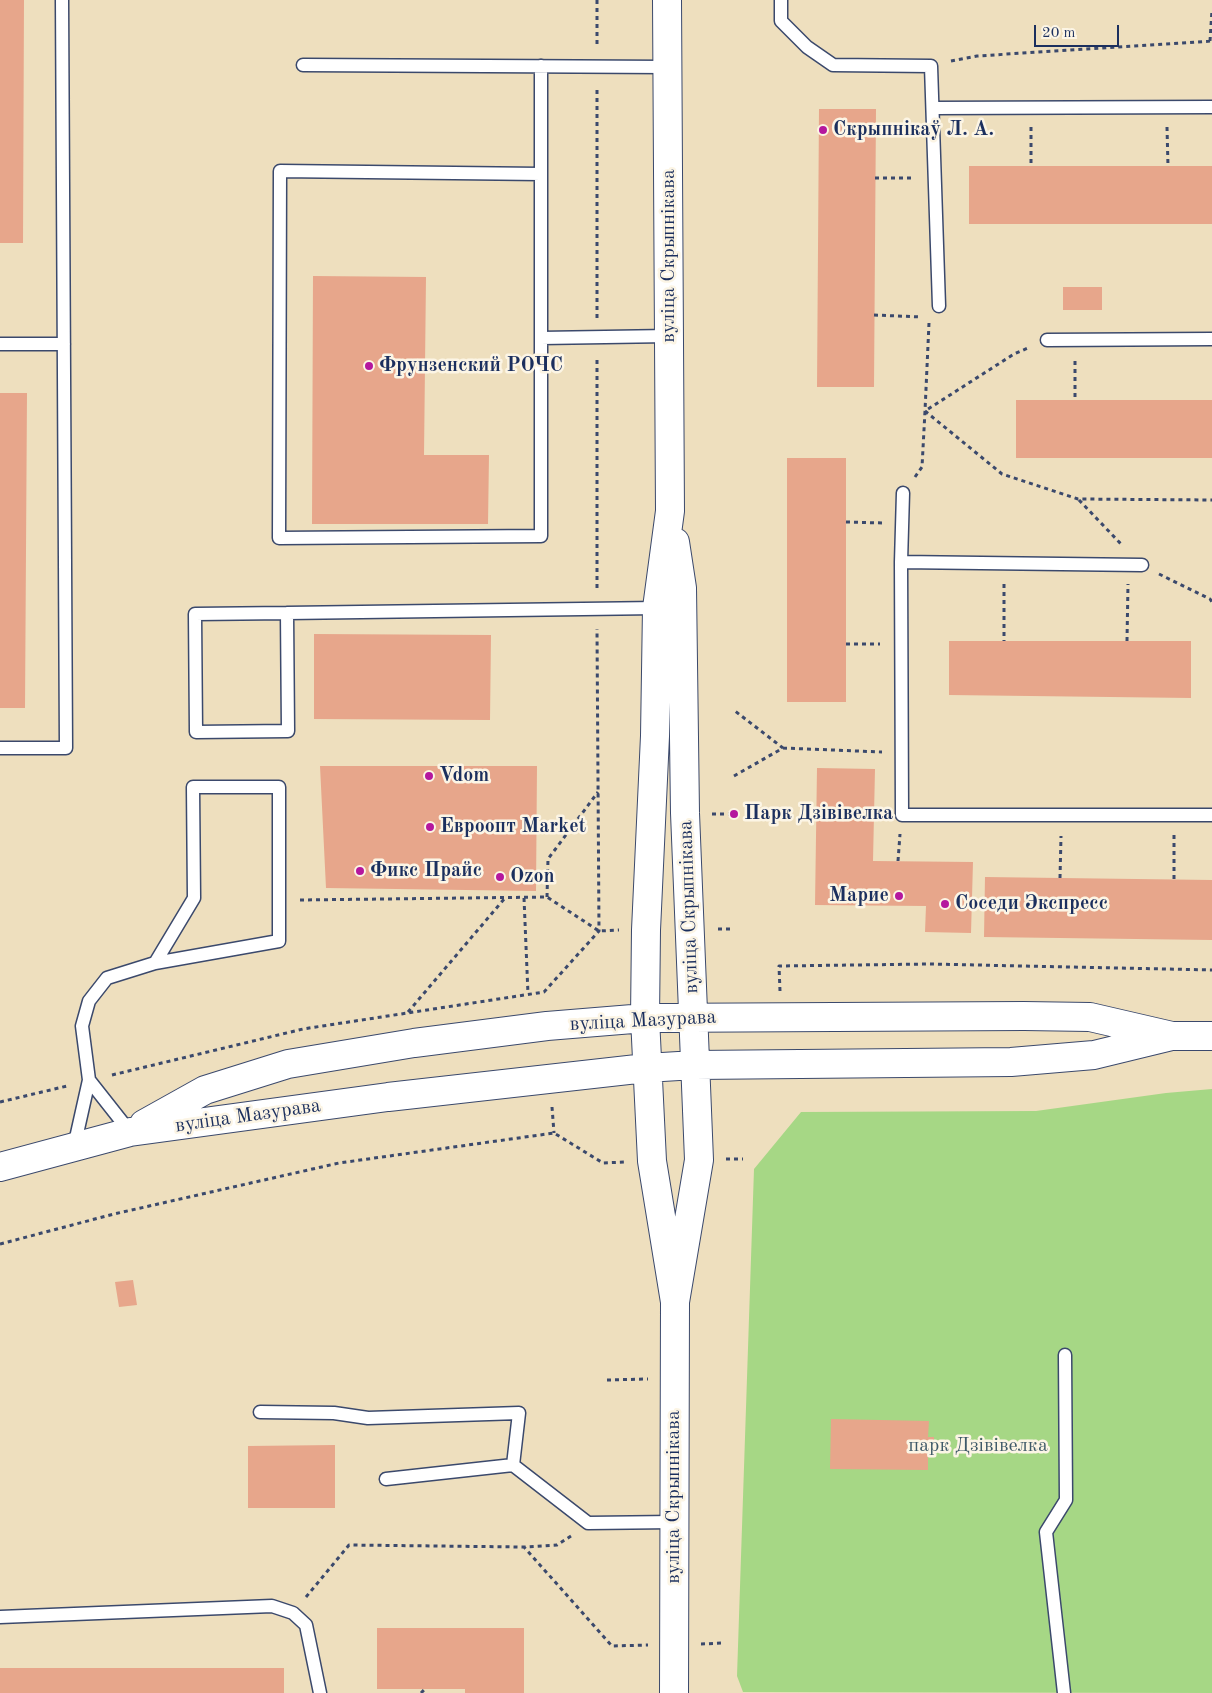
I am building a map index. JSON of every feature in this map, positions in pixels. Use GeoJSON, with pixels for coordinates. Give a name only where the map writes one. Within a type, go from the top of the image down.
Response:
{"type":"FeatureCollection","features":[{"type":"Feature","properties":{"kind":"main road","name":"вуліца Скрыпнікава"},"geometry":{"type":"LineString","coordinates":[[667,0],[670,511],[657,608],[655,736],[646,930],[645,1018],[652,1161],[675,1302]]}},
{"type":"Feature","properties":{"kind":"main road","name":"вуліца Скрыпнікава"},"geometry":{"type":"LineString","coordinates":[[670,511],[682,588],[685,813],[699,1160],[675,1302],[674,1693]]}},
{"type":"Feature","properties":{"kind":"main road","name":"вуліца Мазурава"},"geometry":{"type":"LineString","coordinates":[[130,1132],[205,1090],[288,1064],[423,1041],[547,1026],[645,1018],[694,1017],[1090,1017],[1172,1036],[1212,1036]]}},
{"type":"Feature","properties":{"kind":"main road","name":"вуліца Мазурава"},"geometry":{"type":"LineString","coordinates":[[0,1167],[130,1132],[388,1097],[646,1068],[695,1065],[1011,1062],[1094,1055],[1172,1036]]}},
{"type":"Feature","properties":{"kind":"lane"},"geometry":{"type":"LineString","coordinates":[[0,748],[66,748],[62,0]]}},
{"type":"Feature","properties":{"kind":"lane"},"geometry":{"type":"LineString","coordinates":[[781,0],[781,21],[807,47],[833,65],[931,66],[939,306]]}},
{"type":"Feature","properties":{"kind":"lane"},"geometry":{"type":"LineString","coordinates":[[303,65],[668,67]]}},
{"type":"Feature","properties":{"kind":"lane"},"geometry":{"type":"LineString","coordinates":[[542,66],[542,174],[542,536],[279,538],[280,170],[542,174]]}},
{"type":"Feature","properties":{"kind":"lane"},"geometry":{"type":"LineString","coordinates":[[933,108],[1212,107]]}},
{"type":"Feature","properties":{"kind":"lane"},"geometry":{"type":"LineString","coordinates":[[542,338],[669,336]]}},
{"type":"Feature","properties":{"kind":"lane"},"geometry":{"type":"LineString","coordinates":[[1047,340],[1212,339]]}},
{"type":"Feature","properties":{"kind":"lane"},"geometry":{"type":"LineString","coordinates":[[0,344],[64,344]]}},
{"type":"Feature","properties":{"kind":"lane"},"geometry":{"type":"LineString","coordinates":[[903,493],[901,562],[902,815],[1212,815]]}},
{"type":"Feature","properties":{"kind":"lane"},"geometry":{"type":"LineString","coordinates":[[901,562],[1142,565]]}},
{"type":"Feature","properties":{"kind":"lane"},"geometry":{"type":"LineString","coordinates":[[287,613],[288,732],[196,732],[195,614],[657,608]]}},
{"type":"Feature","properties":{"kind":"lane"},"geometry":{"type":"LineString","coordinates":[[74,1147],[89,1080],[82,1026],[89,1002],[106,978],[155,963],[279,941],[279,787],[193,787],[194,898],[155,963]]}},
{"type":"Feature","properties":{"kind":"lane"},"geometry":{"type":"LineString","coordinates":[[89,1080],[130,1132]]}},
{"type":"Feature","properties":{"kind":"lane"},"geometry":{"type":"LineString","coordinates":[[1064,1693],[1046,1532],[1066,1500],[1066,1355]]}},
{"type":"Feature","properties":{"kind":"lane"},"geometry":{"type":"LineString","coordinates":[[260,1412],[334,1413],[368,1418],[518,1413],[513,1466]]}},
{"type":"Feature","properties":{"kind":"lane"},"geometry":{"type":"LineString","coordinates":[[386,1479],[513,1466],[588,1523],[674,1522]]}},
{"type":"Feature","properties":{"kind":"lane"},"geometry":{"type":"LineString","coordinates":[[0,1617],[272,1606],[293,1614],[306,1625],[320,1693]]}},
{"type":"Feature","properties":{"kind":"path"},"geometry":{"type":"LineString","coordinates":[[0,1102],[303,1029],[544,992],[599,930],[597,0]]}},
{"type":"Feature","properties":{"kind":"path"},"geometry":{"type":"LineString","coordinates":[[931,66],[977,56],[1211,41],[1212,10]]}},
{"type":"Feature","properties":{"kind":"path"},"geometry":{"type":"LineString","coordinates":[[1167,107],[1168,166]]}},
{"type":"Feature","properties":{"kind":"path"},"geometry":{"type":"LineString","coordinates":[[1031,108],[1031,166]]}},
{"type":"Feature","properties":{"kind":"path"},"geometry":{"type":"LineString","coordinates":[[875,178],[935,179]]}},
{"type":"Feature","properties":{"kind":"path"},"geometry":{"type":"LineString","coordinates":[[874,315],[929,318],[922,467]]}},
{"type":"Feature","properties":{"kind":"path"},"geometry":{"type":"LineString","coordinates":[[925,411],[1014,354],[1047,340]]}},
{"type":"Feature","properties":{"kind":"path"},"geometry":{"type":"LineString","coordinates":[[1074,340],[1075,400]]}},
{"type":"Feature","properties":{"kind":"path"},"geometry":{"type":"LineString","coordinates":[[925,411],[1002,474],[1078,499],[1212,500]]}},
{"type":"Feature","properties":{"kind":"path"},"geometry":{"type":"LineString","coordinates":[[846,522],[902,523]]}},
{"type":"Feature","properties":{"kind":"path"},"geometry":{"type":"LineString","coordinates":[[1004,564],[1004,641]]}},
{"type":"Feature","properties":{"kind":"path"},"geometry":{"type":"LineString","coordinates":[[1127,641],[1128,565]]}},
{"type":"Feature","properties":{"kind":"path"},"geometry":{"type":"LineString","coordinates":[[846,644],[901,644]]}},
{"type":"Feature","properties":{"kind":"path"},"geometry":{"type":"LineString","coordinates":[[735,711],[783,748]]}},
{"type":"Feature","properties":{"kind":"path"},"geometry":{"type":"LineString","coordinates":[[734,776],[783,748],[902,752]]}},
{"type":"Feature","properties":{"kind":"path"},"geometry":{"type":"LineString","coordinates":[[547,898],[548,859],[598,792]]}},
{"type":"Feature","properties":{"kind":"path"},"geometry":{"type":"LineString","coordinates":[[1060,878],[1061,814]]}},
{"type":"Feature","properties":{"kind":"path"},"geometry":{"type":"LineString","coordinates":[[898,861],[902,815]]}},
{"type":"Feature","properties":{"kind":"path"},"geometry":{"type":"LineString","coordinates":[[1174,815],[1174,880]]}},
{"type":"Feature","properties":{"kind":"path"},"geometry":{"type":"LineString","coordinates":[[408,1013],[505,898]]}},
{"type":"Feature","properties":{"kind":"path"},"geometry":{"type":"LineString","coordinates":[[524,898],[528,994]]}},
{"type":"Feature","properties":{"kind":"path"},"geometry":{"type":"LineString","coordinates":[[279,900],[547,898],[599,930],[622,930]]}},
{"type":"Feature","properties":{"kind":"path"},"geometry":{"type":"LineString","coordinates":[[712,929],[734,929]]}},
{"type":"Feature","properties":{"kind":"path"},"geometry":{"type":"LineString","coordinates":[[780,997],[780,966],[929,964],[1212,970]]}},
{"type":"Feature","properties":{"kind":"path"},"geometry":{"type":"LineString","coordinates":[[552,1106],[554,1134]]}},
{"type":"Feature","properties":{"kind":"path"},"geometry":{"type":"LineString","coordinates":[[0,1244],[114,1214],[339,1163],[554,1134],[603,1163],[628,1162]]}},
{"type":"Feature","properties":{"kind":"path"},"geometry":{"type":"LineString","coordinates":[[721,1159],[743,1158]]}},
{"type":"Feature","properties":{"kind":"path"},"geometry":{"type":"LineString","coordinates":[[606,1380],[674,1379]]}},
{"type":"Feature","properties":{"kind":"path"},"geometry":{"type":"LineString","coordinates":[[293,1614],[349,1545],[524,1547],[557,1545],[588,1523]]}},
{"type":"Feature","properties":{"kind":"path"},"geometry":{"type":"LineString","coordinates":[[524,1547],[612,1646]]}},
{"type":"Feature","properties":{"kind":"path"},"geometry":{"type":"LineString","coordinates":[[421,1693],[425,1689]]}},
{"type":"Feature","properties":{"kind":"green space","name":"парк Дзівівелка"},"geometry":{"type":"Polygon","coordinates":[[[1212,1089],[1212,1693],[743,1692],[737,1676],[754,1169],[801,1112],[1036,1111],[1166,1093],[1212,1089]]]}},
{"type":"Feature","properties":{"kind":"building"},"geometry":{"type":"Polygon","coordinates":[[[0,0],[24,0],[23,243],[0,243],[0,0]]]}},
{"type":"Feature","properties":{"kind":"building"},"geometry":{"type":"Polygon","coordinates":[[[819,109],[876,109],[874,387],[817,387],[819,109]]]}},
{"type":"Feature","properties":{"kind":"building"},"geometry":{"type":"Polygon","coordinates":[[[969,166],[1212,166],[1212,224],[969,224],[969,166]]]}},
{"type":"Feature","properties":{"kind":"building","name":"Фрунзенский РОЧС"},"geometry":{"type":"Polygon","coordinates":[[[313,276],[426,277],[424,455],[489,455],[488,524],[312,524],[313,276]]]}},
{"type":"Feature","properties":{"kind":"building"},"geometry":{"type":"Polygon","coordinates":[[[1063,287],[1102,287],[1102,310],[1063,310],[1063,287]]]}},
{"type":"Feature","properties":{"kind":"building"},"geometry":{"type":"Polygon","coordinates":[[[0,393],[27,393],[25,708],[0,708],[0,393]]]}},
{"type":"Feature","properties":{"kind":"building"},"geometry":{"type":"Polygon","coordinates":[[[1016,400],[1212,400],[1212,458],[1016,458],[1016,400]]]}},
{"type":"Feature","properties":{"kind":"building"},"geometry":{"type":"Polygon","coordinates":[[[787,458],[846,458],[846,702],[787,702],[787,458]]]}},
{"type":"Feature","properties":{"kind":"building"},"geometry":{"type":"Polygon","coordinates":[[[314,634],[491,635],[490,720],[314,719],[314,634]]]}},
{"type":"Feature","properties":{"kind":"building"},"geometry":{"type":"Polygon","coordinates":[[[949,641],[1191,641],[1191,698],[949,695],[949,641]]]}},
{"type":"Feature","properties":{"kind":"building","name":"Евроопт Market"},"geometry":{"type":"Polygon","coordinates":[[[320,766],[537,766],[536,891],[326,888],[320,766]]]}},
{"type":"Feature","properties":{"kind":"building"},"geometry":{"type":"Polygon","coordinates":[[[817,768],[875,769],[873,861],[973,862],[971,933],[925,932],[926,906],[815,905],[817,768]]]}},
{"type":"Feature","properties":{"kind":"building"},"geometry":{"type":"Polygon","coordinates":[[[985,877],[1212,880],[1212,940],[984,937],[985,877]]]}},
{"type":"Feature","properties":{"kind":"building"},"geometry":{"type":"Polygon","coordinates":[[[133,1280],[137,1305],[119,1307],[115,1282],[133,1280]]]}},
{"type":"Feature","properties":{"kind":"building"},"geometry":{"type":"Polygon","coordinates":[[[831,1419],[929,1421],[928,1437],[934,1437],[934,1454],[928,1453],[928,1470],[830,1469],[831,1419]]]}},
{"type":"Feature","properties":{"kind":"building"},"geometry":{"type":"Polygon","coordinates":[[[335,1445],[335,1508],[248,1508],[248,1446],[335,1445]]]}},
{"type":"Feature","properties":{"kind":"building"},"geometry":{"type":"Polygon","coordinates":[[[377,1628],[524,1628],[524,1693],[465,1693],[465,1689],[377,1689],[377,1628]]]}},
{"type":"Feature","properties":{"kind":"building"},"geometry":{"type":"Polygon","coordinates":[[[0,1668],[284,1668],[284,1693],[0,1693],[0,1668]]]}},
{"type":"Feature","properties":{"kind":"place","name":"Скрыпнікаў Л. А."},"geometry":{"type":"Point","coordinates":[823,130]}},
{"type":"Feature","properties":{"kind":"place","name":"Фрунзенский РОЧС"},"geometry":{"type":"Point","coordinates":[369,366]}},
{"type":"Feature","properties":{"kind":"place","name":"Vdom"},"geometry":{"type":"Point","coordinates":[429,776]}},
{"type":"Feature","properties":{"kind":"place","name":"Парк Дзівівелка"},"geometry":{"type":"Point","coordinates":[734,814]}},
{"type":"Feature","properties":{"kind":"place","name":"Евроопт Market"},"geometry":{"type":"Point","coordinates":[430,827]}},
{"type":"Feature","properties":{"kind":"place","name":"Фикс Прайс"},"geometry":{"type":"Point","coordinates":[360,871]}},
{"type":"Feature","properties":{"kind":"place","name":"Ozon"},"geometry":{"type":"Point","coordinates":[500,877]}},
{"type":"Feature","properties":{"kind":"place","name":"Марие"},"geometry":{"type":"Point","coordinates":[899,896]}},
{"type":"Feature","properties":{"kind":"place","name":"Соседи Экспресс"},"geometry":{"type":"Point","coordinates":[945,904]}}]}
